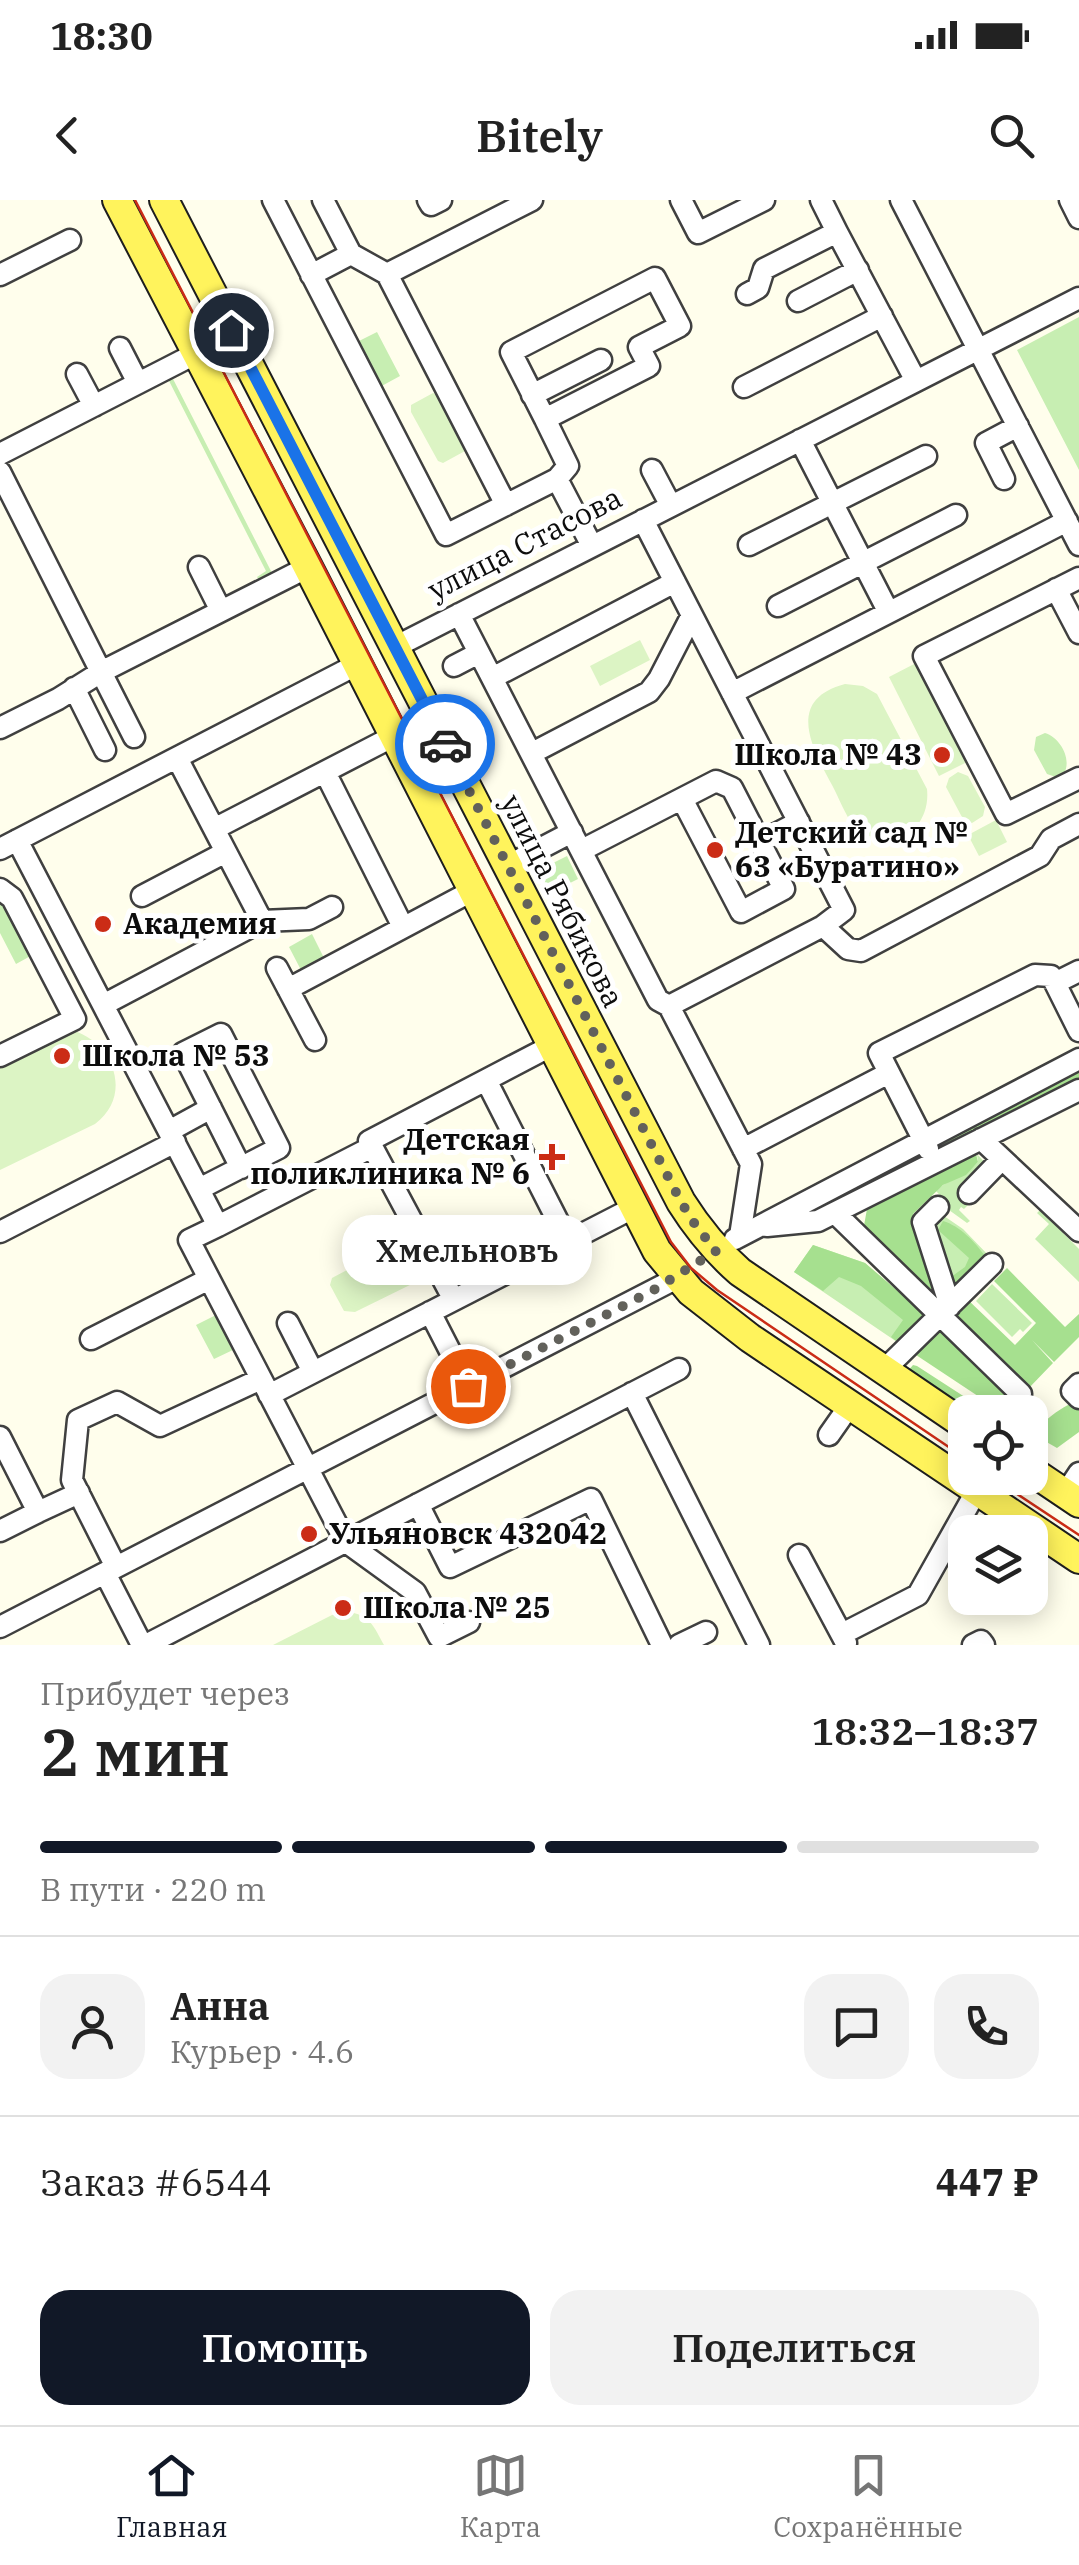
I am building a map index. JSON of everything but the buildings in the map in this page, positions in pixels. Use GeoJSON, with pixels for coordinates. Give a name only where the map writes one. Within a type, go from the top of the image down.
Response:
{"type":"FeatureCollection","features":[{"type":"Feature","properties":{"kind":"main road"},"geometry":{"type":"LineString","coordinates":[[117,200],[657,1251],[676,1278],[702,1303],[948,1471]]}},
{"type":"Feature","properties":{"kind":"main road","name":"улица Рябикова"},"geometry":{"type":"LineString","coordinates":[[164,200],[696,1226],[737,1238],[750,1279],[948,1413]]}},
{"type":"Feature","properties":{"kind":"main road","name":"улица Стасова"},"geometry":{"type":"LineString","coordinates":[[358,664],[394,647]]}},
{"type":"Feature","properties":{"kind":"main road"},"geometry":{"type":"LineString","coordinates":[[676,1278],[737,1238]]}},
{"type":"Feature","properties":{"kind":"main road"},"geometry":{"type":"LineString","coordinates":[[1048,1478],[1074,1490]]}},
{"type":"Feature","properties":{"kind":"main road"},"geometry":{"type":"LineString","coordinates":[[983,1495],[1079,1559]]}},
{"type":"Feature","properties":{"kind":"street"},"geometry":{"type":"LineString","coordinates":[[272,200],[446,536],[558,478],[568,466],[511,352],[655,278],[680,326],[639,347],[649,366],[545,419]]}},
{"type":"Feature","properties":{"kind":"street"},"geometry":{"type":"LineString","coordinates":[[323,200],[350,254],[387,274],[506,504]]}},
{"type":"Feature","properties":{"kind":"street"},"geometry":{"type":"LineString","coordinates":[[428,200],[431,206],[442,200]]}},
{"type":"Feature","properties":{"kind":"street"},"geometry":{"type":"LineString","coordinates":[[387,274],[532,200]]}},
{"type":"Feature","properties":{"kind":"street"},"geometry":{"type":"LineString","coordinates":[[681,200],[698,233],[761,201]]}},
{"type":"Feature","properties":{"kind":"street"},"geometry":{"type":"LineString","coordinates":[[821,200],[916,381]]}},
{"type":"Feature","properties":{"kind":"street"},"geometry":{"type":"LineString","coordinates":[[901,200],[1079,545]]}},
{"type":"Feature","properties":{"kind":"street"},"geometry":{"type":"LineString","coordinates":[[1070,200],[1079,218]]}},
{"type":"Feature","properties":{"kind":"street"},"geometry":{"type":"LineString","coordinates":[[746,294],[758,288],[764,269],[838,232]]}},
{"type":"Feature","properties":{"kind":"street"},"geometry":{"type":"LineString","coordinates":[[0,275],[70,240]]}},
{"type":"Feature","properties":{"kind":"street"},"geometry":{"type":"LineString","coordinates":[[311,275],[350,254]]}},
{"type":"Feature","properties":{"kind":"street"},"geometry":{"type":"LineString","coordinates":[[798,301],[858,270]]}},
{"type":"Feature","properties":{"kind":"street","name":"улица Стасова"},"geometry":{"type":"LineString","coordinates":[[394,647],[1079,298]]}},
{"type":"Feature","properties":{"kind":"street"},"geometry":{"type":"LineString","coordinates":[[744,388],[882,316]]}},
{"type":"Feature","properties":{"kind":"street"},"geometry":{"type":"LineString","coordinates":[[120,348],[138,383]]}},
{"type":"Feature","properties":{"kind":"street"},"geometry":{"type":"LineString","coordinates":[[0,454],[198,353]]}},
{"type":"Feature","properties":{"kind":"street"},"geometry":{"type":"LineString","coordinates":[[532,395],[601,360]]}},
{"type":"Feature","properties":{"kind":"street"},"geometry":{"type":"LineString","coordinates":[[78,374],[94,406]]}},
{"type":"Feature","properties":{"kind":"street"},"geometry":{"type":"LineString","coordinates":[[32,418],[57,425]]}},
{"type":"Feature","properties":{"kind":"street"},"geometry":{"type":"LineString","coordinates":[[1004,479],[986,443],[1018,426]]}},
{"type":"Feature","properties":{"kind":"street"},"geometry":{"type":"LineString","coordinates":[[800,440],[888,611]]}},
{"type":"Feature","properties":{"kind":"street"},"geometry":{"type":"LineString","coordinates":[[750,546],[926,456]]}},
{"type":"Feature","properties":{"kind":"street"},"geometry":{"type":"LineString","coordinates":[[652,470],[670,506]]}},
{"type":"Feature","properties":{"kind":"street"},"geometry":{"type":"LineString","coordinates":[[0,472],[134,737]]}},
{"type":"Feature","properties":{"kind":"street"},"geometry":{"type":"LineString","coordinates":[[558,478],[592,546]]}},
{"type":"Feature","properties":{"kind":"street"},"geometry":{"type":"LineString","coordinates":[[778,606],[956,514]]}},
{"type":"Feature","properties":{"kind":"street"},"geometry":{"type":"LineString","coordinates":[[643,520],[844,910],[824,926],[669,1006]]}},
{"type":"Feature","properties":{"kind":"street"},"geometry":{"type":"LineString","coordinates":[[732,692],[1067,522]]}},
{"type":"Feature","properties":{"kind":"street"},"geometry":{"type":"LineString","coordinates":[[0,728],[308,567]]}},
{"type":"Feature","properties":{"kind":"street"},"geometry":{"type":"LineString","coordinates":[[199,568],[221,611]]}},
{"type":"Feature","properties":{"kind":"street"},"geometry":{"type":"LineString","coordinates":[[1079,578],[924,656],[1006,814],[1079,778]]}},
{"type":"Feature","properties":{"kind":"street"},"geometry":{"type":"LineString","coordinates":[[492,678],[675,582]]}},
{"type":"Feature","properties":{"kind":"street"},"geometry":{"type":"LineString","coordinates":[[1056,589],[1079,633]]}},
{"type":"Feature","properties":{"kind":"street"},"geometry":{"type":"LineString","coordinates":[[460,614],[658,1000],[669,1006],[751,1164],[737,1238]]}},
{"type":"Feature","properties":{"kind":"street"},"geometry":{"type":"LineString","coordinates":[[532,753],[649,692],[692,616]]}},
{"type":"Feature","properties":{"kind":"street"},"geometry":{"type":"LineString","coordinates":[[454,666],[480,653]]}},
{"type":"Feature","properties":{"kind":"street","name":"улица Стасова"},"geometry":{"type":"LineString","coordinates":[[8,844],[358,664]]}},
{"type":"Feature","properties":{"kind":"street"},"geometry":{"type":"LineString","coordinates":[[74,688],[105,750]]}},
{"type":"Feature","properties":{"kind":"street"},"geometry":{"type":"LineString","coordinates":[[214,829],[394,736]]}},
{"type":"Feature","properties":{"kind":"street"},"geometry":{"type":"LineString","coordinates":[[176,758],[262,921]]}},
{"type":"Feature","properties":{"kind":"street"},"geometry":{"type":"LineString","coordinates":[[325,772],[403,926]]}},
{"type":"Feature","properties":{"kind":"street"},"geometry":{"type":"LineString","coordinates":[[507,866],[577,842],[716,781],[732,788],[784,889],[740,912],[682,799]]}},
{"type":"Feature","properties":{"kind":"street"},"geometry":{"type":"LineString","coordinates":[[760,842],[799,822]]}},
{"type":"Feature","properties":{"kind":"street"},"geometry":{"type":"LineString","coordinates":[[824,926],[848,949],[861,952],[1040,856],[1051,839],[1079,824]]}},
{"type":"Feature","properties":{"kind":"street"},"geometry":{"type":"LineString","coordinates":[[8,844],[103,1005],[218,1226]]}},
{"type":"Feature","properties":{"kind":"street"},"geometry":{"type":"LineString","coordinates":[[142,896],[226,852]]}},
{"type":"Feature","properties":{"kind":"street"},"geometry":{"type":"LineString","coordinates":[[0,888],[12,898],[75,1019],[0,1056]]}},
{"type":"Feature","properties":{"kind":"street"},"geometry":{"type":"LineString","coordinates":[[288,989],[472,891]]}},
{"type":"Feature","properties":{"kind":"street"},"geometry":{"type":"LineString","coordinates":[[103,1005],[262,921],[309,919],[332,907]]}},
{"type":"Feature","properties":{"kind":"street"},"geometry":{"type":"LineString","coordinates":[[277,968],[315,1040]]}},
{"type":"Feature","properties":{"kind":"street"},"geometry":{"type":"LineString","coordinates":[[1055,984],[1079,971]]}},
{"type":"Feature","properties":{"kind":"street"},"geometry":{"type":"LineString","coordinates":[[935,1162],[879,1053],[1035,975],[1051,976],[1079,1032]]}},
{"type":"Feature","properties":{"kind":"street"},"geometry":{"type":"LineString","coordinates":[[200,1189],[241,1168],[279,1148],[220,1034],[183,1053],[241,1168]]}},
{"type":"Feature","properties":{"kind":"street"},"geometry":{"type":"LineString","coordinates":[[454,1300],[368,1141],[551,1046]]}},
{"type":"Feature","properties":{"kind":"street"},"geometry":{"type":"LineString","coordinates":[[737,1238],[1079,1059]]}},
{"type":"Feature","properties":{"kind":"street"},"geometry":{"type":"LineString","coordinates":[[743,1149],[889,1073]]}},
{"type":"Feature","properties":{"kind":"street"},"geometry":{"type":"LineString","coordinates":[[486,1080],[568,1241]]}},
{"type":"Feature","properties":{"kind":"street"},"geometry":{"type":"LineString","coordinates":[[737,1238],[818,1221],[1078,1094]]}},
{"type":"Feature","properties":{"kind":"street"},"geometry":{"type":"LineString","coordinates":[[0,1232],[172,1136],[211,1108]]}},
{"type":"Feature","properties":{"kind":"street"},"geometry":{"type":"LineString","coordinates":[[981,1139],[1079,1231]]}},
{"type":"Feature","properties":{"kind":"street"},"geometry":{"type":"LineString","coordinates":[[372,1147],[190,1240],[346,1542],[415,1592],[440,1637],[470,1622]]}},
{"type":"Feature","properties":{"kind":"street"},"geometry":{"type":"LineString","coordinates":[[970,1193],[1002,1159]]}},
{"type":"Feature","properties":{"kind":"street"},"geometry":{"type":"LineString","coordinates":[[938,1207],[923,1222],[945,1311]]}},
{"type":"Feature","properties":{"kind":"street"},"geometry":{"type":"LineString","coordinates":[[633,1208],[314,1372],[160,1426],[117,1402],[78,1420],[72,1480],[144,1645],[679,1369]]}},
{"type":"Feature","properties":{"kind":"street"},"geometry":{"type":"LineString","coordinates":[[834,1212],[945,1311],[1021,1394]]}},
{"type":"Feature","properties":{"kind":"street"},"geometry":{"type":"LineString","coordinates":[[884,1370],[992,1264]]}},
{"type":"Feature","properties":{"kind":"street"},"geometry":{"type":"LineString","coordinates":[[0,1627],[676,1278]]}},
{"type":"Feature","properties":{"kind":"street"},"geometry":{"type":"LineString","coordinates":[[91,1339],[208,1279]]}},
{"type":"Feature","properties":{"kind":"street"},"geometry":{"type":"LineString","coordinates":[[430,1312],[468,1386]]}},
{"type":"Feature","properties":{"kind":"street"},"geometry":{"type":"LineString","coordinates":[[288,1323],[314,1372]]}},
{"type":"Feature","properties":{"kind":"street"},"geometry":{"type":"LineString","coordinates":[[1079,1384],[1072,1391],[1079,1398]]}},
{"type":"Feature","properties":{"kind":"street"},"geometry":{"type":"LineString","coordinates":[[632,1393],[760,1645]]}},
{"type":"Feature","properties":{"kind":"street"},"geometry":{"type":"LineString","coordinates":[[829,1434],[850,1405]]}},
{"type":"Feature","properties":{"kind":"street"},"geometry":{"type":"LineString","coordinates":[[0,1436],[38,1512]]}},
{"type":"Feature","properties":{"kind":"street"},"geometry":{"type":"LineString","coordinates":[[0,1531],[79,1492]]}},
{"type":"Feature","properties":{"kind":"street"},"geometry":{"type":"LineString","coordinates":[[799,1555],[844,1640],[918,1595],[973,1495]]}},
{"type":"Feature","properties":{"kind":"street"},"geometry":{"type":"LineString","coordinates":[[418,1504],[450,1567],[591,1499],[662,1645]]}},
{"type":"Feature","properties":{"kind":"street"},"geometry":{"type":"LineString","coordinates":[[679,1645],[706,1632]]}},
{"type":"Feature","properties":{"kind":"green space"},"geometry":{"type":"Polygon","coordinates":[[[1079,317],[1079,470],[1017,350],[1079,317]]]}},
{"type":"Feature","properties":{"kind":"green space"},"geometry":{"type":"Polygon","coordinates":[[[377,332],[400,376],[378,388],[355,343],[377,332]]]}},
{"type":"Feature","properties":{"kind":"green space"},"geometry":{"type":"Polygon","coordinates":[[[171,375],[272,573],[259,580],[257,577],[266,571],[167,377],[171,375]]]}},
{"type":"Feature","properties":{"kind":"green space"},"geometry":{"type":"Polygon","coordinates":[[[433,393],[439,396],[466,445],[465,451],[443,463],[438,461],[411,412],[411,405],[433,393]]]}},
{"type":"Feature","properties":{"kind":"green space"},"geometry":{"type":"Polygon","coordinates":[[[640,640],[650,660],[600,686],[590,666],[640,640]]]}},
{"type":"Feature","properties":{"kind":"green space"},"geometry":{"type":"Polygon","coordinates":[[[916,663],[967,762],[939,776],[889,677],[916,663]]]}},
{"type":"Feature","properties":{"kind":"green space"},"geometry":{"type":"Polygon","coordinates":[[[845,684],[863,686],[877,694],[927,789],[922,818],[902,836],[879,838],[854,826],[812,741],[809,713],[815,701],[826,691],[845,684]]]}},
{"type":"Feature","properties":{"kind":"green space"},"geometry":{"type":"Polygon","coordinates":[[[1045,733],[1064,751],[1067,763],[1063,775],[1047,774],[1034,750],[1036,737],[1045,733]]]}},
{"type":"Feature","properties":{"kind":"green space"},"geometry":{"type":"Polygon","coordinates":[[[958,772],[968,776],[985,807],[983,816],[972,823],[963,819],[946,787],[949,778],[958,772]]]}},
{"type":"Feature","properties":{"kind":"green space"},"geometry":{"type":"Polygon","coordinates":[[[996,820],[1007,842],[979,856],[968,835],[996,820]]]}},
{"type":"Feature","properties":{"kind":"green space"},"geometry":{"type":"Polygon","coordinates":[[[567,856],[578,879],[550,893],[539,870],[567,856]]]}},
{"type":"Feature","properties":{"kind":"green space"},"geometry":{"type":"Polygon","coordinates":[[[0,895],[36,953],[16,964],[0,933],[0,895]]]}},
{"type":"Feature","properties":{"kind":"green space"},"geometry":{"type":"Polygon","coordinates":[[[312,934],[324,958],[301,970],[289,947],[312,934]]]}},
{"type":"Feature","properties":{"kind":"green space"},"geometry":{"type":"Polygon","coordinates":[[[68,1029],[96,1044],[106,1056],[116,1083],[114,1098],[95,1124],[0,1170],[0,1060],[68,1029]]]}},
{"type":"Feature","properties":{"kind":"green space"},"geometry":{"type":"Polygon","coordinates":[[[1079,1066],[1079,1081],[945,1149],[940,1138],[1079,1066]]]}},
{"type":"Feature","properties":{"kind":"green space"},"geometry":{"type":"Polygon","coordinates":[[[976,1154],[978,1162],[966,1175],[943,1185],[913,1214],[944,1303],[941,1307],[863,1231],[867,1209],[976,1154]]]}},
{"type":"Feature","properties":{"kind":"green space"},"geometry":{"type":"Polygon","coordinates":[[[977,1154],[987,1165],[972,1201],[959,1210],[970,1221],[967,1223],[949,1210],[936,1191],[972,1168],[978,1162],[977,1154]]]}},
{"type":"Feature","properties":{"kind":"green space"},"geometry":{"type":"Polygon","coordinates":[[[1040,1210],[1079,1249],[1079,1282],[1035,1239],[1049,1224],[1037,1213],[1040,1210]]]}},
{"type":"Feature","properties":{"kind":"green space"},"geometry":{"type":"Polygon","coordinates":[[[944,1216],[990,1257],[958,1291],[946,1283],[932,1228],[944,1216]]]}},
{"type":"Feature","properties":{"kind":"green space"},"geometry":{"type":"Polygon","coordinates":[[[943,1221],[967,1235],[985,1256],[958,1285],[950,1283],[951,1277],[965,1267],[969,1258],[938,1230],[943,1221]]]}},
{"type":"Feature","properties":{"kind":"green space"},"geometry":{"type":"Polygon","coordinates":[[[394,1245],[413,1258],[416,1282],[355,1312],[344,1311],[330,1285],[332,1278],[394,1245]]]}},
{"type":"Feature","properties":{"kind":"green space"},"geometry":{"type":"Polygon","coordinates":[[[813,1245],[865,1263],[928,1317],[900,1344],[794,1272],[813,1245]]]}},
{"type":"Feature","properties":{"kind":"green space"},"geometry":{"type":"Polygon","coordinates":[[[813,1245],[865,1263],[928,1317],[900,1344],[891,1337],[903,1320],[861,1286],[839,1277],[823,1291],[794,1272],[813,1245]]]}},
{"type":"Feature","properties":{"kind":"green space"},"geometry":{"type":"Polygon","coordinates":[[[1007,1268],[1065,1327],[1079,1314],[1079,1337],[1054,1362],[1032,1340],[1053,1363],[1027,1390],[950,1315],[966,1298],[1015,1345],[1036,1323],[994,1281],[1007,1268]]]}},
{"type":"Feature","properties":{"kind":"green space"},"geometry":{"type":"Polygon","coordinates":[[[992,1284],[1032,1323],[1023,1332],[1020,1329],[1012,1337],[976,1301],[992,1284]]]}},
{"type":"Feature","properties":{"kind":"green space"},"geometry":{"type":"Polygon","coordinates":[[[218,1314],[235,1349],[214,1359],[196,1325],[218,1314]]]}},
{"type":"Feature","properties":{"kind":"green space"},"geometry":{"type":"Polygon","coordinates":[[[938,1328],[1010,1395],[976,1395],[913,1353],[938,1328]]]}},
{"type":"Feature","properties":{"kind":"green space"},"geometry":{"type":"Polygon","coordinates":[[[917,1366],[962,1395],[948,1395],[948,1400],[907,1372],[917,1366]]]}},
{"type":"Feature","properties":{"kind":"green space"},"geometry":{"type":"Polygon","coordinates":[[[1072,1403],[1079,1407],[1079,1432],[1057,1448],[1048,1443],[1048,1419],[1072,1403]]]}},
{"type":"Feature","properties":{"kind":"green space"},"geometry":{"type":"Polygon","coordinates":[[[347,1612],[366,1619],[384,1645],[273,1645],[332,1615],[347,1612]]]}},
{"type":"Feature","properties":{"kind":"tram line"},"geometry":{"type":"LineString","coordinates":[[135,200],[671,1242],[691,1268],[717,1290],[948,1446]]}},
{"type":"Feature","properties":{"kind":"tram line"},"geometry":{"type":"LineString","coordinates":[[1019,1495],[1079,1535]]}},
{"type":"Feature","properties":{"kind":"way so far"},"geometry":{"type":"LineString","coordinates":[[445,744],[681,1202],[716,1251],[676,1278],[468,1386]]}},
{"type":"Feature","properties":{"kind":"place","name":"Школа № 43"},"geometry":{"type":"Point","coordinates":[942,755]}},
{"type":"Feature","properties":{"kind":"place","name":"Детский сад № 63 «Буратино»"},"geometry":{"type":"Point","coordinates":[715,850]}},
{"type":"Feature","properties":{"kind":"place","name":"Академия"},"geometry":{"type":"Point","coordinates":[103,924]}},
{"type":"Feature","properties":{"kind":"place","name":"Школа № 53"},"geometry":{"type":"Point","coordinates":[62,1056]}},
{"type":"Feature","properties":{"kind":"place","name":"Детская поликлиника № 6"},"geometry":{"type":"Point","coordinates":[552,1157]}},
{"type":"Feature","properties":{"kind":"place","name":"Хмельновъ"},"geometry":{"type":"Point","coordinates":[468,1386]}},
{"type":"Feature","properties":{"kind":"place","name":"Ульяновск 432042"},"geometry":{"type":"Point","coordinates":[309,1534]}},
{"type":"Feature","properties":{"kind":"place","name":"Школа № 25"},"geometry":{"type":"Point","coordinates":[343,1608]}},
{"type":"Feature","properties":{"kind":"route"},"geometry":{"type":"LineString","coordinates":[[231,330],[445,744]]}}]}
